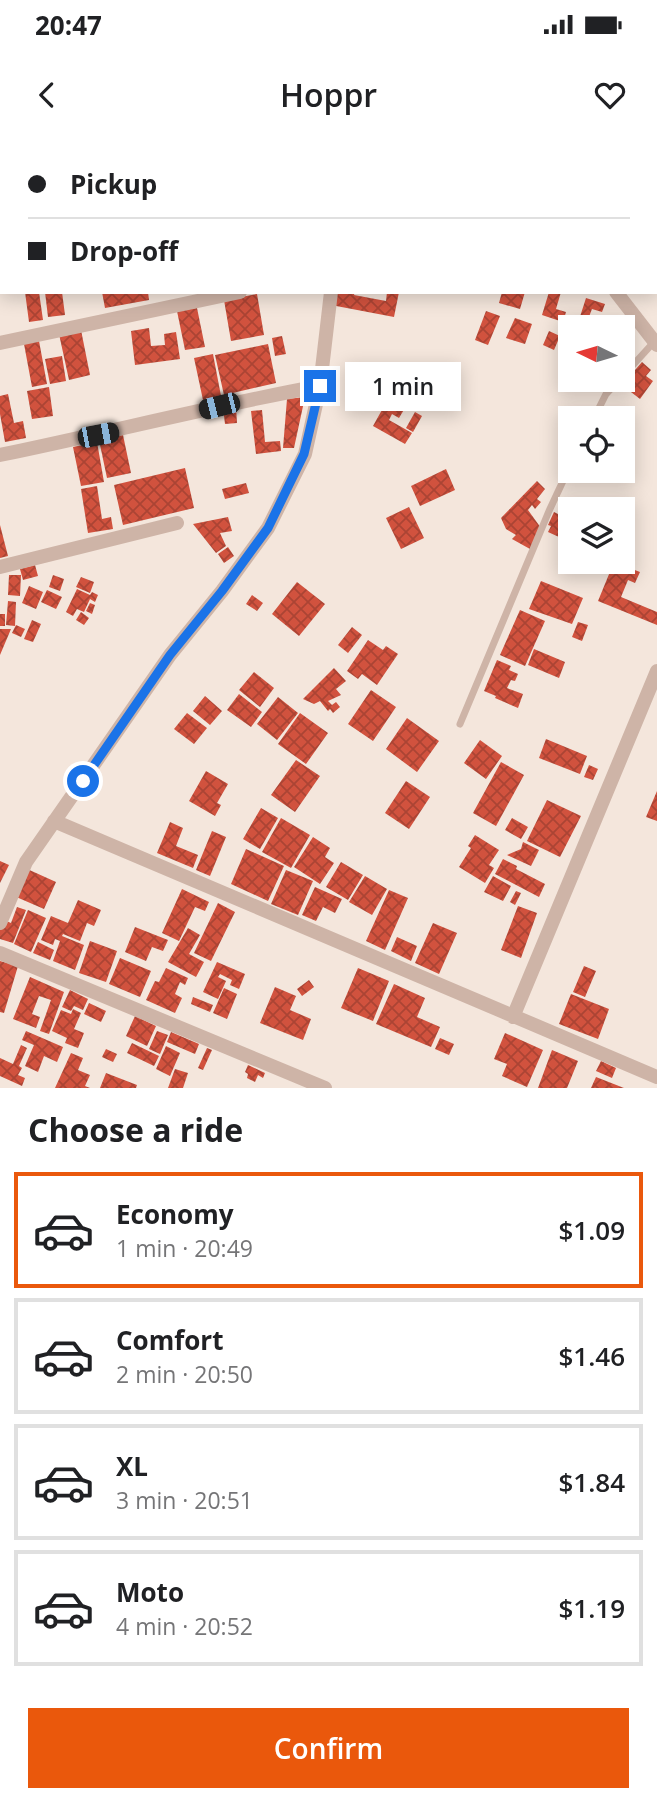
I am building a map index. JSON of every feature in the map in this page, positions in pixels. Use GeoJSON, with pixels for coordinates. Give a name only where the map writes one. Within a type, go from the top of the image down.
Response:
{"type":"FeatureCollection","features":[{"type":"Feature","properties":{"kind":"street"},"geometry":{"type":"LineString","coordinates":[[0,343],[231,294]]}},
{"type":"Feature","properties":{"kind":"street"},"geometry":{"type":"LineString","coordinates":[[0,923],[26,862],[170,655],[268,528],[304,454],[320,386],[331,294]]}},
{"type":"Feature","properties":{"kind":"street"},"geometry":{"type":"LineString","coordinates":[[630,299],[656,343]]}},
{"type":"Feature","properties":{"kind":"street"},"geometry":{"type":"LineString","coordinates":[[0,455],[122,430],[243,400],[320,386]]}},
{"type":"Feature","properties":{"kind":"street"},"geometry":{"type":"LineString","coordinates":[[0,567],[177,523]]}},
{"type":"Feature","properties":{"kind":"street"},"geometry":{"type":"LineString","coordinates":[[513,1017],[657,671]]}},
{"type":"Feature","properties":{"kind":"street"},"geometry":{"type":"LineString","coordinates":[[54,821],[657,1077]]}},
{"type":"Feature","properties":{"kind":"street"},"geometry":{"type":"LineString","coordinates":[[0,953],[325,1088]]}},
{"type":"Feature","properties":{"kind":"lane"},"geometry":{"type":"LineString","coordinates":[[635,364],[656,343]]}},
{"type":"Feature","properties":{"kind":"lane"},"geometry":{"type":"LineString","coordinates":[[460,724],[562,483]]}},
{"type":"Feature","properties":{"kind":"building"},"geometry":{"type":"Polygon","coordinates":[[[25,294],[39,294],[43,320],[29,322],[25,294]]]}},
{"type":"Feature","properties":{"kind":"building"},"geometry":{"type":"Polygon","coordinates":[[[45,294],[62,294],[65,315],[48,317],[45,294]]]}},
{"type":"Feature","properties":{"kind":"building"},"geometry":{"type":"Polygon","coordinates":[[[102,294],[148,294],[149,300],[105,308],[102,294]]]}},
{"type":"Feature","properties":{"kind":"building"},"geometry":{"type":"Polygon","coordinates":[[[257,294],[264,335],[231,341],[224,300],[257,294]]]}},
{"type":"Feature","properties":{"kind":"building"},"geometry":{"type":"Polygon","coordinates":[[[334,294],[354,294],[386,301],[387,294],[399,294],[394,317],[331,305],[334,294]]]}},
{"type":"Feature","properties":{"kind":"building"},"geometry":{"type":"Polygon","coordinates":[[[501,294],[524,294],[520,309],[499,303],[501,294]]]}},
{"type":"Feature","properties":{"kind":"building"},"geometry":{"type":"Polygon","coordinates":[[[548,294],[560,294],[556,309],[566,312],[565,315],[558,315],[558,320],[542,315],[548,294]]]}},
{"type":"Feature","properties":{"kind":"building"},"geometry":{"type":"Polygon","coordinates":[[[586,298],[605,304],[602,312],[592,309],[590,315],[581,315],[586,298]]]}},
{"type":"Feature","properties":{"kind":"building"},"geometry":{"type":"Polygon","coordinates":[[[197,308],[205,347],[185,350],[177,311],[197,308]]]}},
{"type":"Feature","properties":{"kind":"building"},"geometry":{"type":"Polygon","coordinates":[[[486,311],[500,316],[488,345],[475,340],[486,311]]]}},
{"type":"Feature","properties":{"kind":"building"},"geometry":{"type":"Polygon","coordinates":[[[515,318],[532,324],[525,344],[506,338],[515,318]]]}},
{"type":"Feature","properties":{"kind":"building"},"geometry":{"type":"Polygon","coordinates":[[[149,328],[151,346],[165,345],[164,334],[176,332],[180,359],[135,365],[131,331],[149,328]]]}},
{"type":"Feature","properties":{"kind":"building"},"geometry":{"type":"Polygon","coordinates":[[[81,330],[90,375],[69,380],[59,334],[81,330]]]}},
{"type":"Feature","properties":{"kind":"building"},"geometry":{"type":"Polygon","coordinates":[[[549,331],[558,335],[554,350],[543,345],[549,331]]]}},
{"type":"Feature","properties":{"kind":"building"},"geometry":{"type":"Polygon","coordinates":[[[282,336],[286,354],[275,356],[272,338],[282,336]]]}},
{"type":"Feature","properties":{"kind":"building"},"geometry":{"type":"Polygon","coordinates":[[[39,341],[47,384],[32,387],[24,344],[39,341]]]}},
{"type":"Feature","properties":{"kind":"building"},"geometry":{"type":"Polygon","coordinates":[[[268,344],[276,383],[224,395],[215,355],[268,344]]]}},
{"type":"Feature","properties":{"kind":"building"},"geometry":{"type":"Polygon","coordinates":[[[213,354],[221,396],[203,400],[194,358],[213,354]]]}},
{"type":"Feature","properties":{"kind":"building"},"geometry":{"type":"Polygon","coordinates":[[[62,356],[66,381],[50,384],[45,359],[62,356]]]}},
{"type":"Feature","properties":{"kind":"building"},"geometry":{"type":"Polygon","coordinates":[[[642,362],[651,370],[646,376],[653,381],[640,399],[631,392],[635,392],[635,370],[642,362]]]}},
{"type":"Feature","properties":{"kind":"building"},"geometry":{"type":"Polygon","coordinates":[[[434,371],[456,381],[451,392],[436,386],[429,403],[418,398],[425,382],[428,384],[434,371]]]}},
{"type":"Feature","properties":{"kind":"building"},"geometry":{"type":"Polygon","coordinates":[[[49,387],[53,416],[32,419],[27,391],[49,387]]]}},
{"type":"Feature","properties":{"kind":"building"},"geometry":{"type":"Polygon","coordinates":[[[8,394],[14,423],[23,421],[26,438],[5,442],[0,396],[8,394]]]}},
{"type":"Feature","properties":{"kind":"building"},"geometry":{"type":"Polygon","coordinates":[[[305,397],[294,448],[283,448],[287,399],[305,397]]]}},
{"type":"Feature","properties":{"kind":"building"},"geometry":{"type":"Polygon","coordinates":[[[388,399],[405,408],[399,418],[392,414],[389,420],[412,433],[405,444],[373,426],[388,399]]]}},
{"type":"Feature","properties":{"kind":"building"},"geometry":{"type":"Polygon","coordinates":[[[236,407],[237,423],[225,424],[223,408],[236,407]]]}},
{"type":"Feature","properties":{"kind":"building"},"geometry":{"type":"Polygon","coordinates":[[[262,410],[265,442],[280,441],[281,451],[256,454],[251,411],[262,410]]]}},
{"type":"Feature","properties":{"kind":"building"},"geometry":{"type":"Polygon","coordinates":[[[415,412],[422,416],[413,432],[406,428],[415,412]]]}},
{"type":"Feature","properties":{"kind":"building"},"geometry":{"type":"Polygon","coordinates":[[[123,435],[131,473],[107,478],[99,440],[123,435]]]}},
{"type":"Feature","properties":{"kind":"building"},"geometry":{"type":"Polygon","coordinates":[[[97,442],[104,482],[81,486],[73,447],[97,442]]]}},
{"type":"Feature","properties":{"kind":"building"},"geometry":{"type":"Polygon","coordinates":[[[185,468],[194,508],[123,525],[114,485],[185,468]]]}},
{"type":"Feature","properties":{"kind":"building"},"geometry":{"type":"Polygon","coordinates":[[[446,469],[455,490],[420,506],[411,486],[446,469]]]}},
{"type":"Feature","properties":{"kind":"building"},"geometry":{"type":"Polygon","coordinates":[[[537,481],[545,489],[537,499],[541,502],[535,509],[532,505],[528,510],[541,528],[530,549],[512,539],[516,535],[506,529],[501,518],[537,481]]]}},
{"type":"Feature","properties":{"kind":"building"},"geometry":{"type":"Polygon","coordinates":[[[246,483],[249,493],[225,499],[222,489],[246,483]]]}},
{"type":"Feature","properties":{"kind":"building"},"geometry":{"type":"Polygon","coordinates":[[[97,486],[102,519],[111,517],[113,529],[88,533],[81,489],[97,486]]]}},
{"type":"Feature","properties":{"kind":"building"},"geometry":{"type":"Polygon","coordinates":[[[409,507],[424,538],[401,549],[386,518],[409,507]]]}},
{"type":"Feature","properties":{"kind":"building"},"geometry":{"type":"Polygon","coordinates":[[[554,512],[558,514],[558,537],[548,532],[551,526],[548,525],[554,512]]]}},
{"type":"Feature","properties":{"kind":"building"},"geometry":{"type":"Polygon","coordinates":[[[228,517],[232,531],[220,533],[226,546],[216,553],[193,524],[228,517]]]}},
{"type":"Feature","properties":{"kind":"building"},"geometry":{"type":"Polygon","coordinates":[[[0,525],[8,556],[0,558],[0,525]]]}},
{"type":"Feature","properties":{"kind":"building"},"geometry":{"type":"Polygon","coordinates":[[[228,547],[234,556],[224,563],[218,554],[228,547]]]}},
{"type":"Feature","properties":{"kind":"building"},"geometry":{"type":"Polygon","coordinates":[[[35,565],[38,576],[23,580],[20,569],[35,565]]]}},
{"type":"Feature","properties":{"kind":"building"},"geometry":{"type":"Polygon","coordinates":[[[635,570],[640,572],[635,583],[628,580],[621,597],[657,612],[657,625],[598,601],[609,574],[635,574],[635,570]]]}},
{"type":"Feature","properties":{"kind":"building"},"geometry":{"type":"Polygon","coordinates":[[[9,575],[21,575],[20,596],[8,595],[9,575]]]}},
{"type":"Feature","properties":{"kind":"building"},"geometry":{"type":"Polygon","coordinates":[[[53,575],[64,579],[60,591],[49,587],[53,575]]]}},
{"type":"Feature","properties":{"kind":"building"},"geometry":{"type":"Polygon","coordinates":[[[81,577],[94,582],[90,593],[76,587],[81,577]]]}},
{"type":"Feature","properties":{"kind":"building"},"geometry":{"type":"Polygon","coordinates":[[[541,581],[583,598],[572,624],[529,609],[541,581]]]}},
{"type":"Feature","properties":{"kind":"building"},"geometry":{"type":"Polygon","coordinates":[[[297,582],[325,604],[299,636],[272,614],[297,582]]]}},
{"type":"Feature","properties":{"kind":"building"},"geometry":{"type":"Polygon","coordinates":[[[29,586],[43,592],[36,609],[22,603],[29,586]]]}},
{"type":"Feature","properties":{"kind":"building"},"geometry":{"type":"Polygon","coordinates":[[[77,589],[90,595],[92,592],[98,595],[95,602],[90,599],[84,612],[77,609],[73,616],[66,612],[77,589]]]}},
{"type":"Feature","properties":{"kind":"building"},"geometry":{"type":"Polygon","coordinates":[[[47,590],[62,597],[56,609],[41,602],[47,590]]]}},
{"type":"Feature","properties":{"kind":"building"},"geometry":{"type":"Polygon","coordinates":[[[252,595],[263,603],[257,611],[246,604],[252,595]]]}},
{"type":"Feature","properties":{"kind":"building"},"geometry":{"type":"Polygon","coordinates":[[[8,601],[16,602],[15,626],[6,625],[8,601]]]}},
{"type":"Feature","properties":{"kind":"building"},"geometry":{"type":"Polygon","coordinates":[[[90,603],[95,605],[92,614],[86,611],[90,603]]]}},
{"type":"Feature","properties":{"kind":"building"},"geometry":{"type":"Polygon","coordinates":[[[520,610],[545,621],[525,666],[500,655],[520,610]]]}},
{"type":"Feature","properties":{"kind":"building"},"geometry":{"type":"Polygon","coordinates":[[[81,612],[89,618],[84,625],[76,620],[81,612]]]}},
{"type":"Feature","properties":{"kind":"building"},"geometry":{"type":"Polygon","coordinates":[[[0,614],[5,614],[5,626],[0,626],[0,614]]]}},
{"type":"Feature","properties":{"kind":"building"},"geometry":{"type":"Polygon","coordinates":[[[32,620],[41,624],[33,642],[24,639],[32,620]]]}},
{"type":"Feature","properties":{"kind":"building"},"geometry":{"type":"Polygon","coordinates":[[[578,622],[588,625],[582,641],[572,637],[578,622]]]}},
{"type":"Feature","properties":{"kind":"building"},"geometry":{"type":"Polygon","coordinates":[[[16,625],[25,629],[21,637],[12,633],[16,625]]]}},
{"type":"Feature","properties":{"kind":"building"},"geometry":{"type":"Polygon","coordinates":[[[352,627],[362,635],[348,653],[338,645],[352,627]]]}},
{"type":"Feature","properties":{"kind":"building"},"geometry":{"type":"Polygon","coordinates":[[[0,629],[11,629],[0,655],[0,629]]]}},
{"type":"Feature","properties":{"kind":"building"},"geometry":{"type":"Polygon","coordinates":[[[368,640],[383,650],[386,646],[398,654],[377,685],[362,674],[358,679],[347,671],[368,640]]]}},
{"type":"Feature","properties":{"kind":"building"},"geometry":{"type":"Polygon","coordinates":[[[534,649],[565,662],[559,678],[528,665],[534,649]]]}},
{"type":"Feature","properties":{"kind":"building"},"geometry":{"type":"Polygon","coordinates":[[[497,660],[511,666],[509,670],[518,674],[507,688],[523,694],[518,708],[484,691],[497,660]]]}},
{"type":"Feature","properties":{"kind":"building"},"geometry":{"type":"Polygon","coordinates":[[[334,668],[346,681],[336,689],[341,695],[328,701],[332,705],[336,702],[340,707],[333,713],[320,701],[314,704],[303,699],[334,668]]]}},
{"type":"Feature","properties":{"kind":"building"},"geometry":{"type":"Polygon","coordinates":[[[254,672],[274,688],[260,707],[239,690],[254,672]]]}},
{"type":"Feature","properties":{"kind":"building"},"geometry":{"type":"Polygon","coordinates":[[[371,690],[396,707],[373,741],[348,724],[371,690]]]}},
{"type":"Feature","properties":{"kind":"building"},"geometry":{"type":"Polygon","coordinates":[[[239,694],[262,712],[251,727],[227,710],[239,694]]]}},
{"type":"Feature","properties":{"kind":"building"},"geometry":{"type":"Polygon","coordinates":[[[205,696],[222,711],[210,725],[193,711],[205,696]]]}},
{"type":"Feature","properties":{"kind":"building"},"geometry":{"type":"Polygon","coordinates":[[[278,697],[298,713],[277,740],[257,724],[278,697]]]}},
{"type":"Feature","properties":{"kind":"building"},"geometry":{"type":"Polygon","coordinates":[[[187,713],[207,728],[194,744],[174,729],[187,713]]]}},
{"type":"Feature","properties":{"kind":"building"},"geometry":{"type":"Polygon","coordinates":[[[300,713],[328,733],[306,764],[278,744],[300,713]]]}},
{"type":"Feature","properties":{"kind":"building"},"geometry":{"type":"Polygon","coordinates":[[[407,718],[439,741],[417,772],[386,749],[407,718]]]}},
{"type":"Feature","properties":{"kind":"building"},"geometry":{"type":"Polygon","coordinates":[[[546,739],[587,756],[580,774],[539,758],[546,739]]]}},
{"type":"Feature","properties":{"kind":"building"},"geometry":{"type":"Polygon","coordinates":[[[480,740],[502,756],[486,779],[464,763],[480,740]]]}},
{"type":"Feature","properties":{"kind":"building"},"geometry":{"type":"Polygon","coordinates":[[[296,760],[320,776],[295,812],[271,795],[296,760]]]}},
{"type":"Feature","properties":{"kind":"building"},"geometry":{"type":"Polygon","coordinates":[[[501,762],[524,775],[496,826],[473,813],[501,762]]]}},
{"type":"Feature","properties":{"kind":"building"},"geometry":{"type":"Polygon","coordinates":[[[589,765],[598,769],[593,780],[584,777],[589,765]]]}},
{"type":"Feature","properties":{"kind":"building"},"geometry":{"type":"Polygon","coordinates":[[[206,771],[228,784],[217,803],[221,805],[215,816],[189,801],[206,771]]]}},
{"type":"Feature","properties":{"kind":"building"},"geometry":{"type":"Polygon","coordinates":[[[406,781],[430,797],[409,829],[385,813],[406,781]]]}},
{"type":"Feature","properties":{"kind":"building"},"geometry":{"type":"Polygon","coordinates":[[[657,791],[657,821],[646,817],[657,791]]]}},
{"type":"Feature","properties":{"kind":"building"},"geometry":{"type":"Polygon","coordinates":[[[547,800],[581,816],[560,857],[527,841],[547,800]]]}},
{"type":"Feature","properties":{"kind":"building"},"geometry":{"type":"Polygon","coordinates":[[[261,808],[278,818],[260,849],[243,839],[261,808]]]}},
{"type":"Feature","properties":{"kind":"building"},"geometry":{"type":"Polygon","coordinates":[[[281,818],[310,835],[291,868],[262,852],[281,818]]]}},
{"type":"Feature","properties":{"kind":"building"},"geometry":{"type":"Polygon","coordinates":[[[512,818],[528,827],[521,839],[505,830],[512,818]]]}},
{"type":"Feature","properties":{"kind":"building"},"geometry":{"type":"Polygon","coordinates":[[[170,822],[183,828],[176,846],[198,855],[193,868],[157,853],[170,822]]]}},
{"type":"Feature","properties":{"kind":"building"},"geometry":{"type":"Polygon","coordinates":[[[212,831],[226,837],[210,876],[196,870],[212,831]]]}},
{"type":"Feature","properties":{"kind":"building"},"geometry":{"type":"Polygon","coordinates":[[[475,835],[499,850],[489,865],[494,868],[485,883],[459,867],[471,848],[468,846],[475,835]]]}},
{"type":"Feature","properties":{"kind":"building"},"geometry":{"type":"Polygon","coordinates":[[[313,837],[330,848],[325,857],[334,863],[320,884],[294,867],[313,837]]]}},
{"type":"Feature","properties":{"kind":"building"},"geometry":{"type":"Polygon","coordinates":[[[523,842],[539,850],[531,866],[507,855],[521,849],[523,842]]]}},
{"type":"Feature","properties":{"kind":"building"},"geometry":{"type":"Polygon","coordinates":[[[246,849],[284,866],[268,901],[231,884],[246,849]]]}},
{"type":"Feature","properties":{"kind":"building"},"geometry":{"type":"Polygon","coordinates":[[[503,859],[545,884],[539,897],[495,874],[503,859]]]}},
{"type":"Feature","properties":{"kind":"building"},"geometry":{"type":"Polygon","coordinates":[[[0,861],[9,865],[0,883],[0,861]]]}},
{"type":"Feature","properties":{"kind":"building"},"geometry":{"type":"Polygon","coordinates":[[[341,862],[363,875],[348,900],[326,887],[341,862]]]}},
{"type":"Feature","properties":{"kind":"building"},"geometry":{"type":"Polygon","coordinates":[[[25,868],[56,882],[44,909],[14,896],[25,868]]]}},
{"type":"Feature","properties":{"kind":"building"},"geometry":{"type":"Polygon","coordinates":[[[286,870],[313,881],[298,915],[271,904],[286,870]]]}},
{"type":"Feature","properties":{"kind":"building"},"geometry":{"type":"Polygon","coordinates":[[[365,876],[387,889],[372,915],[349,902],[365,876]]]}},
{"type":"Feature","properties":{"kind":"building"},"geometry":{"type":"Polygon","coordinates":[[[493,876],[511,886],[503,901],[484,892],[493,876]]]}},
{"type":"Feature","properties":{"kind":"building"},"geometry":{"type":"Polygon","coordinates":[[[315,887],[342,899],[335,913],[323,907],[316,921],[302,915],[315,887]]]}},
{"type":"Feature","properties":{"kind":"building"},"geometry":{"type":"Polygon","coordinates":[[[182,889],[209,902],[205,911],[195,907],[179,941],[162,933],[182,889]]]}},
{"type":"Feature","properties":{"kind":"building"},"geometry":{"type":"Polygon","coordinates":[[[389,890],[408,898],[385,950],[366,941],[389,890]]]}},
{"type":"Feature","properties":{"kind":"building"},"geometry":{"type":"Polygon","coordinates":[[[516,891],[521,893],[515,905],[510,902],[516,891]]]}},
{"type":"Feature","properties":{"kind":"building"},"geometry":{"type":"Polygon","coordinates":[[[78,900],[101,910],[94,926],[87,923],[80,941],[63,934],[62,936],[84,945],[75,970],[53,961],[60,941],[55,939],[53,945],[41,940],[51,916],[68,923],[78,900]]]}},
{"type":"Feature","properties":{"kind":"building"},"geometry":{"type":"Polygon","coordinates":[[[218,903],[235,912],[211,961],[194,953],[218,903]]]}},
{"type":"Feature","properties":{"kind":"building"},"geometry":{"type":"Polygon","coordinates":[[[518,906],[537,913],[521,958],[501,950],[518,906]]]}},
{"type":"Feature","properties":{"kind":"building"},"geometry":{"type":"Polygon","coordinates":[[[17,907],[26,910],[13,943],[0,939],[4,920],[11,923],[17,907]]]}},
{"type":"Feature","properties":{"kind":"building"},"geometry":{"type":"Polygon","coordinates":[[[28,910],[46,918],[31,952],[14,944],[28,910]]]}},
{"type":"Feature","properties":{"kind":"building"},"geometry":{"type":"Polygon","coordinates":[[[433,923],[457,933],[439,974],[415,963],[433,923]]]}},
{"type":"Feature","properties":{"kind":"building"},"geometry":{"type":"Polygon","coordinates":[[[135,927],[168,940],[163,951],[152,947],[146,961],[125,952],[135,927]]]}},
{"type":"Feature","properties":{"kind":"building"},"geometry":{"type":"Polygon","coordinates":[[[188,928],[200,935],[189,954],[204,962],[196,977],[168,962],[188,928]]]}},
{"type":"Feature","properties":{"kind":"building"},"geometry":{"type":"Polygon","coordinates":[[[397,937],[417,946],[411,961],[391,951],[397,937]]]}},
{"type":"Feature","properties":{"kind":"building"},"geometry":{"type":"Polygon","coordinates":[[[90,941],[117,951],[106,982],[79,973],[90,941]]]}},
{"type":"Feature","properties":{"kind":"building"},"geometry":{"type":"Polygon","coordinates":[[[38,942],[54,950],[50,960],[33,953],[38,942]]]}},
{"type":"Feature","properties":{"kind":"building"},"geometry":{"type":"Polygon","coordinates":[[[120,958],[151,971],[140,997],[109,984],[120,958]]]}},
{"type":"Feature","properties":{"kind":"building"},"geometry":{"type":"Polygon","coordinates":[[[0,961],[18,966],[4,1013],[0,1012],[0,961]]]}},
{"type":"Feature","properties":{"kind":"building"},"geometry":{"type":"Polygon","coordinates":[[[217,962],[245,974],[239,989],[230,985],[232,980],[220,974],[218,977],[226,981],[218,999],[203,992],[217,962]]]}},
{"type":"Feature","properties":{"kind":"building"},"geometry":{"type":"Polygon","coordinates":[[[584,966],[596,971],[585,997],[573,992],[584,966]]]}},
{"type":"Feature","properties":{"kind":"building"},"geometry":{"type":"Polygon","coordinates":[[[166,968],[188,978],[185,985],[180,982],[175,994],[182,998],[175,1013],[146,1000],[155,981],[159,982],[166,968]]]}},
{"type":"Feature","properties":{"kind":"building"},"geometry":{"type":"Polygon","coordinates":[[[358,968],[389,981],[373,1021],[341,1008],[358,968]]]}},
{"type":"Feature","properties":{"kind":"building"},"geometry":{"type":"Polygon","coordinates":[[[30,977],[64,992],[49,1034],[40,1031],[51,1000],[39,996],[32,1014],[40,1017],[36,1028],[13,1019],[30,977]]]}},
{"type":"Feature","properties":{"kind":"building"},"geometry":{"type":"Polygon","coordinates":[[[309,980],[314,987],[302,996],[297,989],[309,980]]]}},
{"type":"Feature","properties":{"kind":"building"},"geometry":{"type":"Polygon","coordinates":[[[394,984],[425,998],[417,1017],[440,1027],[431,1047],[376,1024],[394,984]]]}},
{"type":"Feature","properties":{"kind":"building"},"geometry":{"type":"Polygon","coordinates":[[[275,987],[296,996],[290,1010],[311,1019],[303,1040],[260,1023],[275,987]]]}},
{"type":"Feature","properties":{"kind":"building"},"geometry":{"type":"Polygon","coordinates":[[[224,988],[237,994],[227,1019],[213,1013],[224,988]]]}},
{"type":"Feature","properties":{"kind":"building"},"geometry":{"type":"Polygon","coordinates":[[[70,990],[88,999],[83,1010],[74,1006],[71,1011],[62,1007],[70,990]]]}},
{"type":"Feature","properties":{"kind":"building"},"geometry":{"type":"Polygon","coordinates":[[[571,994],[609,1009],[598,1039],[559,1024],[571,994]]]}},
{"type":"Feature","properties":{"kind":"building"},"geometry":{"type":"Polygon","coordinates":[[[193,997],[213,1005],[210,1012],[191,1004],[193,997]]]}},
{"type":"Feature","properties":{"kind":"building"},"geometry":{"type":"Polygon","coordinates":[[[89,1003],[106,1011],[101,1022],[84,1014],[89,1003]]]}},
{"type":"Feature","properties":{"kind":"building"},"geometry":{"type":"Polygon","coordinates":[[[73,1009],[81,1013],[74,1029],[84,1033],[78,1048],[65,1043],[67,1038],[52,1031],[61,1010],[71,1014],[73,1009]]]}},
{"type":"Feature","properties":{"kind":"building"},"geometry":{"type":"Polygon","coordinates":[[[135,1016],[156,1026],[147,1046],[126,1036],[135,1016]]]}},
{"type":"Feature","properties":{"kind":"building"},"geometry":{"type":"Polygon","coordinates":[[[26,1031],[63,1047],[57,1062],[44,1056],[38,1072],[25,1066],[34,1045],[22,1040],[26,1031]]]}},
{"type":"Feature","properties":{"kind":"building"},"geometry":{"type":"Polygon","coordinates":[[[157,1031],[168,1035],[160,1054],[149,1049],[157,1031]]]}},
{"type":"Feature","properties":{"kind":"building"},"geometry":{"type":"Polygon","coordinates":[[[171,1032],[199,1044],[195,1054],[167,1042],[171,1032]]]}},
{"type":"Feature","properties":{"kind":"building"},"geometry":{"type":"Polygon","coordinates":[[[505,1033],[543,1050],[527,1087],[502,1076],[507,1064],[494,1059],[505,1033]]]}},
{"type":"Feature","properties":{"kind":"building"},"geometry":{"type":"Polygon","coordinates":[[[440,1038],[454,1044],[449,1055],[435,1049],[440,1038]]]}},
{"type":"Feature","properties":{"kind":"building"},"geometry":{"type":"Polygon","coordinates":[[[132,1043],[159,1056],[154,1066],[127,1053],[132,1043]]]}},
{"type":"Feature","properties":{"kind":"building"},"geometry":{"type":"Polygon","coordinates":[[[21,1045],[27,1048],[19,1066],[22,1068],[18,1075],[25,1078],[22,1086],[0,1076],[0,1058],[13,1064],[21,1045]]]}},
{"type":"Feature","properties":{"kind":"building"},"geometry":{"type":"Polygon","coordinates":[[[166,1046],[180,1053],[170,1076],[156,1069],[166,1046]]]}},
{"type":"Feature","properties":{"kind":"building"},"geometry":{"type":"Polygon","coordinates":[[[207,1048],[212,1050],[203,1070],[198,1068],[207,1048]]]}},
{"type":"Feature","properties":{"kind":"building"},"geometry":{"type":"Polygon","coordinates":[[[106,1049],[117,1054],[113,1062],[102,1057],[106,1049]]]}},
{"type":"Feature","properties":{"kind":"building"},"geometry":{"type":"Polygon","coordinates":[[[552,1050],[578,1061],[567,1088],[538,1088],[552,1050]]]}},
{"type":"Feature","properties":{"kind":"building"},"geometry":{"type":"Polygon","coordinates":[[[71,1053],[83,1058],[78,1070],[90,1075],[85,1086],[90,1088],[55,1088],[71,1053]]]}},
{"type":"Feature","properties":{"kind":"building"},"geometry":{"type":"Polygon","coordinates":[[[601,1061],[616,1068],[612,1078],[596,1071],[601,1061]]]}},
{"type":"Feature","properties":{"kind":"building"},"geometry":{"type":"Polygon","coordinates":[[[248,1065],[265,1073],[263,1078],[258,1075],[255,1082],[247,1078],[248,1074],[245,1072],[248,1065]]]}},
{"type":"Feature","properties":{"kind":"building"},"geometry":{"type":"Polygon","coordinates":[[[175,1069],[188,1073],[183,1088],[168,1088],[175,1069]]]}},
{"type":"Feature","properties":{"kind":"building"},"geometry":{"type":"Polygon","coordinates":[[[106,1073],[137,1085],[136,1088],[100,1088],[106,1073]]]}},
{"type":"Feature","properties":{"kind":"building"},"geometry":{"type":"Polygon","coordinates":[[[596,1077],[624,1088],[591,1088],[596,1077]]]}},
{"type":"Feature","properties":{"kind":"route"},"geometry":{"type":"LineString","coordinates":[[83,781],[170,655],[268,528],[304,454],[320,386]]}}]}
